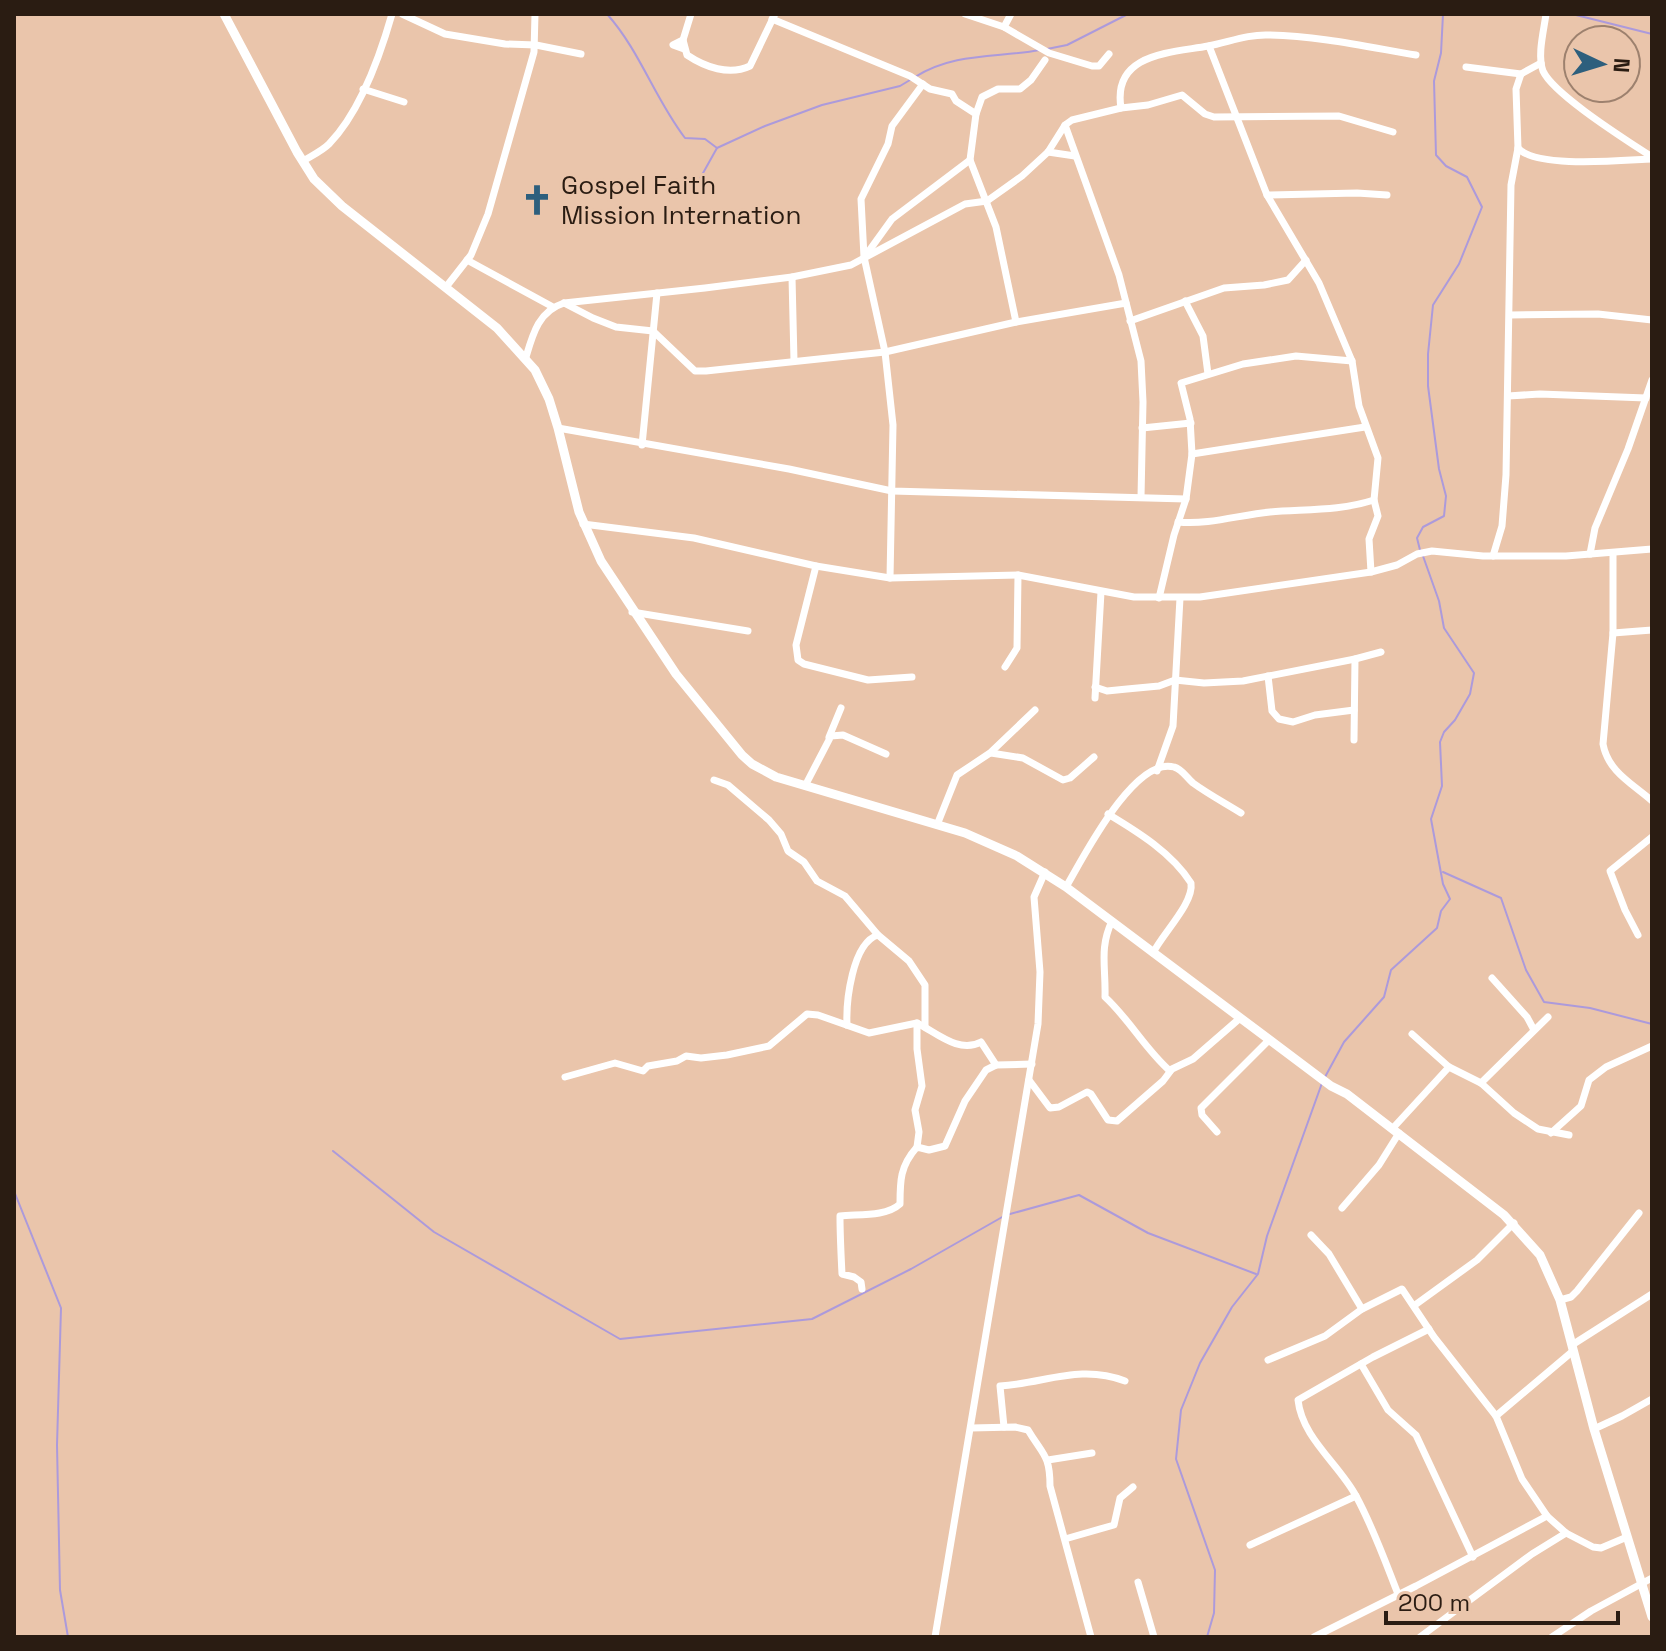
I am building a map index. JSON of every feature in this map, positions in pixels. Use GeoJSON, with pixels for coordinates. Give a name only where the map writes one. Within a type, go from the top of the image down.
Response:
{"type":"FeatureCollection","features":[{"type":"Feature","properties":{"kind":"main road"},"geometry":{"type":"LineString","coordinates":[[224,14],[314,179],[342,206],[497,328],[526,357],[543,384],[583,524],[601,561],[632,612],[711,720],[742,755],[762,770],[805,786],[997,845],[1045,872],[1239,1019],[1347,1094],[1514,1223],[1540,1255],[1560,1300],[1594,1429],[1652,1617]]}},
{"type":"Feature","properties":{"kind":"street"},"geometry":{"type":"LineString","coordinates":[[303,161],[328,145],[363,89],[381,51],[392,14]]}},
{"type":"Feature","properties":{"kind":"street"},"geometry":{"type":"LineString","coordinates":[[402,14],[445,34],[581,54]]}},
{"type":"Feature","properties":{"kind":"street"},"geometry":{"type":"LineString","coordinates":[[446,287],[467,260],[488,214],[536,45],[535,14]]}},
{"type":"Feature","properties":{"kind":"street"},"geometry":{"type":"LineString","coordinates":[[691,14],[684,45],[687,55],[711,66],[726,70],[741,70],[750,66],[774,16],[910,76],[930,89],[952,94],[956,101],[976,114]]}},
{"type":"Feature","properties":{"kind":"street"},"geometry":{"type":"LineString","coordinates":[[965,14],[1004,27],[1049,53],[1092,66],[1099,66],[1109,54]]}},
{"type":"Feature","properties":{"kind":"street"},"geometry":{"type":"LineString","coordinates":[[1004,27],[1011,14]]}},
{"type":"Feature","properties":{"kind":"street"},"geometry":{"type":"LineString","coordinates":[[1546,14],[1541,63],[1544,72],[1581,108],[1652,158]]}},
{"type":"Feature","properties":{"kind":"street"},"geometry":{"type":"LineString","coordinates":[[1121,108],[1121,87],[1127,75],[1144,59],[1244,37],[1311,38],[1416,55]]}},
{"type":"Feature","properties":{"kind":"street"},"geometry":{"type":"LineString","coordinates":[[1209,46],[1267,195],[1306,260],[1340,326],[1352,361],[1365,427],[1378,458],[1374,500],[1378,516],[1369,539],[1371,572]]}},
{"type":"Feature","properties":{"kind":"street"},"geometry":{"type":"LineString","coordinates":[[1016,322],[1002,251],[987,201],[970,160],[976,114],[982,97],[998,89],[1020,89],[1031,80],[1045,60]]}},
{"type":"Feature","properties":{"kind":"street"},"geometry":{"type":"LineString","coordinates":[[1466,67],[1521,74],[1541,63]]}},
{"type":"Feature","properties":{"kind":"street"},"geometry":{"type":"LineString","coordinates":[[1493,556],[1502,526],[1508,396],[1511,185],[1518,148],[1516,89],[1521,74]]}},
{"type":"Feature","properties":{"kind":"street"},"geometry":{"type":"LineString","coordinates":[[890,578],[893,425],[885,352],[864,257],[861,199],[888,144],[892,126],[923,84]]}},
{"type":"Feature","properties":{"kind":"street"},"geometry":{"type":"LineString","coordinates":[[363,89],[404,102]]}},
{"type":"Feature","properties":{"kind":"street"},"geometry":{"type":"LineString","coordinates":[[526,357],[534,329],[553,307],[564,303],[792,277],[851,265],[965,204],[987,201],[1022,176],[1048,152],[1065,125],[1072,120],[1182,95],[1205,114],[1235,118],[1339,116],[1393,132]]}},
{"type":"Feature","properties":{"kind":"street"},"geometry":{"type":"LineString","coordinates":[[1065,125],[1119,275],[1143,374],[1141,497]]}},
{"type":"Feature","properties":{"kind":"street"},"geometry":{"type":"LineString","coordinates":[[1518,148],[1529,156],[1574,162],[1652,158]]}},
{"type":"Feature","properties":{"kind":"street"},"geometry":{"type":"LineString","coordinates":[[1048,152],[1075,156]]}},
{"type":"Feature","properties":{"kind":"street"},"geometry":{"type":"LineString","coordinates":[[864,257],[892,219],[970,160]]}},
{"type":"Feature","properties":{"kind":"street"},"geometry":{"type":"LineString","coordinates":[[1267,195],[1387,195]]}},
{"type":"Feature","properties":{"kind":"street"},"geometry":{"type":"LineString","coordinates":[[467,260],[553,307]]}},
{"type":"Feature","properties":{"kind":"street"},"geometry":{"type":"LineString","coordinates":[[1130,321],[1224,288],[1288,280],[1306,260]]}},
{"type":"Feature","properties":{"kind":"street"},"geometry":{"type":"LineString","coordinates":[[792,277],[794,361]]}},
{"type":"Feature","properties":{"kind":"street"},"geometry":{"type":"LineString","coordinates":[[642,445],[657,293]]}},
{"type":"Feature","properties":{"kind":"street"},"geometry":{"type":"LineString","coordinates":[[1185,301],[1203,336],[1208,374]]}},
{"type":"Feature","properties":{"kind":"street"},"geometry":{"type":"LineString","coordinates":[[564,303],[616,327],[653,331],[695,371],[730,370],[885,352],[1016,322],[1126,303]]}},
{"type":"Feature","properties":{"kind":"street"},"geometry":{"type":"LineString","coordinates":[[1510,315],[1598,314],[1652,320]]}},
{"type":"Feature","properties":{"kind":"street"},"geometry":{"type":"LineString","coordinates":[[1159,598],[1186,499],[1192,454],[1191,423],[1181,383],[1243,364],[1296,356],[1352,361]]}},
{"type":"Feature","properties":{"kind":"street"},"geometry":{"type":"LineString","coordinates":[[1590,554],[1598,520],[1652,383]]}},
{"type":"Feature","properties":{"kind":"street"},"geometry":{"type":"LineString","coordinates":[[1508,396],[1540,394],[1646,398]]}},
{"type":"Feature","properties":{"kind":"street"},"geometry":{"type":"LineString","coordinates":[[1142,428],[1191,423]]}},
{"type":"Feature","properties":{"kind":"street"},"geometry":{"type":"LineString","coordinates":[[1192,454],[1365,427]]}},
{"type":"Feature","properties":{"kind":"street"},"geometry":{"type":"LineString","coordinates":[[558,428],[789,469],[892,491],[1186,499]]}},
{"type":"Feature","properties":{"kind":"street"},"geometry":{"type":"LineString","coordinates":[[1178,522],[1199,523],[1269,512],[1359,505],[1374,500]]}},
{"type":"Feature","properties":{"kind":"street"},"geometry":{"type":"LineString","coordinates":[[583,524],[694,538],[816,566],[890,578],[1018,575],[1101,592],[1159,598],[1180,598],[1371,572],[1397,565],[1422,553],[1493,556],[1652,549]]}},
{"type":"Feature","properties":{"kind":"street"},"geometry":{"type":"LineString","coordinates":[[1613,553],[1613,633],[1603,726],[1605,754],[1614,769],[1652,801]]}},
{"type":"Feature","properties":{"kind":"street"},"geometry":{"type":"LineString","coordinates":[[816,566],[796,645],[798,660],[858,678],[912,677]]}},
{"type":"Feature","properties":{"kind":"street"},"geometry":{"type":"LineString","coordinates":[[1005,667],[1017,648],[1018,575]]}},
{"type":"Feature","properties":{"kind":"street"},"geometry":{"type":"LineString","coordinates":[[1095,698],[1101,592]]}},
{"type":"Feature","properties":{"kind":"street"},"geometry":{"type":"LineString","coordinates":[[1157,771],[1173,726],[1180,598]]}},
{"type":"Feature","properties":{"kind":"street"},"geometry":{"type":"LineString","coordinates":[[632,612],[748,631]]}},
{"type":"Feature","properties":{"kind":"street"},"geometry":{"type":"LineString","coordinates":[[1613,633],[1652,630]]}},
{"type":"Feature","properties":{"kind":"street"},"geometry":{"type":"LineString","coordinates":[[1095,687],[1107,691],[1159,686],[1175,680],[1219,683],[1381,652]]}},
{"type":"Feature","properties":{"kind":"street"},"geometry":{"type":"LineString","coordinates":[[1354,740],[1355,659]]}},
{"type":"Feature","properties":{"kind":"street"},"geometry":{"type":"LineString","coordinates":[[1268,676],[1272,711],[1279,719],[1293,722],[1315,715],[1354,710]]}},
{"type":"Feature","properties":{"kind":"street"},"geometry":{"type":"LineString","coordinates":[[805,786],[841,708]]}},
{"type":"Feature","properties":{"kind":"street"},"geometry":{"type":"LineString","coordinates":[[937,825],[957,775],[990,753],[1035,710]]}},
{"type":"Feature","properties":{"kind":"street"},"geometry":{"type":"LineString","coordinates":[[828,739],[837,734],[843,735],[886,754]]}},
{"type":"Feature","properties":{"kind":"street"},"geometry":{"type":"LineString","coordinates":[[990,753],[1023,758],[1063,780],[1070,778],[1094,757]]}},
{"type":"Feature","properties":{"kind":"street"},"geometry":{"type":"LineString","coordinates":[[1066,887],[1108,814],[1144,777],[1157,771],[1167,767],[1178,769],[1192,782],[1241,813]]}},
{"type":"Feature","properties":{"kind":"street"},"geometry":{"type":"LineString","coordinates":[[714,780],[728,785],[769,820],[781,834],[788,851],[804,862],[817,881],[845,896],[878,935],[909,961],[925,985],[917,1049],[922,1086],[915,1110],[919,1132],[917,1147],[900,1174],[900,1204],[883,1212],[840,1216],[838,1239],[842,1248],[842,1274],[861,1282],[862,1289]]}},
{"type":"Feature","properties":{"kind":"street"},"geometry":{"type":"LineString","coordinates":[[1108,814],[1147,839],[1191,883],[1189,899],[1153,953]]}},
{"type":"Feature","properties":{"kind":"street"},"geometry":{"type":"LineString","coordinates":[[1638,935],[1610,871],[1652,837]]}},
{"type":"Feature","properties":{"kind":"street"},"geometry":{"type":"LineString","coordinates":[[935,1637],[1032,1064],[1040,1005],[1034,897],[1045,872]]}},
{"type":"Feature","properties":{"kind":"street"},"geometry":{"type":"LineString","coordinates":[[1112,921],[1102,949],[1105,997],[1134,1027],[1142,1043],[1170,1071]]}},
{"type":"Feature","properties":{"kind":"street"},"geometry":{"type":"LineString","coordinates":[[847,1025],[845,1002],[853,982],[856,960],[867,940],[878,935]]}},
{"type":"Feature","properties":{"kind":"street"},"geometry":{"type":"LineString","coordinates":[[1492,978],[1527,1017],[1534,1030]]}},
{"type":"Feature","properties":{"kind":"street"},"geometry":{"type":"LineString","coordinates":[[565,1077],[615,1063],[643,1071],[648,1066],[677,1061],[686,1056],[714,1057],[769,1046],[799,1024],[807,1014],[869,1033],[921,1025],[954,1044],[975,1045],[981,1042],[996,1065]]}},
{"type":"Feature","properties":{"kind":"street"},"geometry":{"type":"LineString","coordinates":[[1481,1083],[1548,1017]]}},
{"type":"Feature","properties":{"kind":"street"},"geometry":{"type":"LineString","coordinates":[[1029,1080],[1050,1108],[1054,1110],[1087,1092],[1108,1120],[1113,1122],[1163,1081],[1170,1071],[1193,1059],[1239,1019]]}},
{"type":"Feature","properties":{"kind":"street"},"geometry":{"type":"LineString","coordinates":[[1412,1034],[1449,1067],[1481,1083],[1514,1113],[1538,1129],[1569,1135]]}},
{"type":"Feature","properties":{"kind":"street"},"geometry":{"type":"LineString","coordinates":[[1217,1132],[1202,1115],[1201,1108],[1269,1040]]}},
{"type":"Feature","properties":{"kind":"street"},"geometry":{"type":"LineString","coordinates":[[1551,1133],[1581,1106],[1589,1080],[1606,1067],[1652,1046]]}},
{"type":"Feature","properties":{"kind":"street"},"geometry":{"type":"LineString","coordinates":[[917,1147],[929,1150],[945,1146],[965,1101],[986,1070],[996,1065],[1032,1064]]}},
{"type":"Feature","properties":{"kind":"street"},"geometry":{"type":"LineString","coordinates":[[1342,1208],[1379,1165],[1396,1131],[1449,1067]]}},
{"type":"Feature","properties":{"kind":"street"},"geometry":{"type":"LineString","coordinates":[[1560,1300],[1571,1297],[1577,1291],[1639,1213]]}},
{"type":"Feature","properties":{"kind":"street"},"geometry":{"type":"LineString","coordinates":[[1415,1305],[1477,1260],[1514,1223]]}},
{"type":"Feature","properties":{"kind":"street"},"geometry":{"type":"LineString","coordinates":[[1311,1235],[1329,1254],[1362,1309]]}},
{"type":"Feature","properties":{"kind":"street"},"geometry":{"type":"LineString","coordinates":[[1268,1360],[1325,1336],[1362,1309],[1398,1289],[1405,1291],[1429,1329],[1496,1416],[1522,1479],[1547,1516],[1566,1533],[1593,1547],[1601,1548],[1627,1537]]}},
{"type":"Feature","properties":{"kind":"street"},"geometry":{"type":"LineString","coordinates":[[1496,1416],[1572,1348],[1652,1294]]}},
{"type":"Feature","properties":{"kind":"street"},"geometry":{"type":"LineString","coordinates":[[1398,1594],[1356,1496],[1337,1466],[1311,1435],[1298,1400],[1429,1329]]}},
{"type":"Feature","properties":{"kind":"street"},"geometry":{"type":"LineString","coordinates":[[1361,1364],[1388,1410],[1416,1435],[1473,1557]]}},
{"type":"Feature","properties":{"kind":"street"},"geometry":{"type":"LineString","coordinates":[[1004,1427],[1000,1386],[1035,1383],[1085,1372],[1104,1373],[1125,1381]]}},
{"type":"Feature","properties":{"kind":"street"},"geometry":{"type":"LineString","coordinates":[[1594,1429],[1652,1399]]}},
{"type":"Feature","properties":{"kind":"street"},"geometry":{"type":"LineString","coordinates":[[971,1428],[1028,1430],[1048,1460],[1050,1486],[1091,1637]]}},
{"type":"Feature","properties":{"kind":"street"},"geometry":{"type":"LineString","coordinates":[[1048,1460],[1092,1453]]}},
{"type":"Feature","properties":{"kind":"street"},"geometry":{"type":"LineString","coordinates":[[1065,1539],[1114,1525],[1120,1498],[1133,1487]]}},
{"type":"Feature","properties":{"kind":"street"},"geometry":{"type":"LineString","coordinates":[[1250,1545],[1356,1496]]}},
{"type":"Feature","properties":{"kind":"street"},"geometry":{"type":"LineString","coordinates":[[1314,1637],[1547,1516]]}},
{"type":"Feature","properties":{"kind":"street"},"geometry":{"type":"LineString","coordinates":[[1420,1637],[1532,1554],[1566,1533]]}},
{"type":"Feature","properties":{"kind":"street"},"geometry":{"type":"LineString","coordinates":[[1552,1637],[1652,1578]]}},
{"type":"Feature","properties":{"kind":"street"},"geometry":{"type":"LineString","coordinates":[[1138,1582],[1154,1637]]}},
{"type":"Feature","properties":{"kind":"waterway"},"geometry":{"type":"LineString","coordinates":[[607,14],[619,28],[685,138],[705,139],[717,148]]}},
{"type":"Feature","properties":{"kind":"waterway"},"geometry":{"type":"LineString","coordinates":[[1047,49],[1067,45],[1128,14]]}},
{"type":"Feature","properties":{"kind":"waterway"},"geometry":{"type":"LineString","coordinates":[[1420,550],[1417,538],[1423,527],[1444,516],[1446,496],[1439,469],[1428,386],[1433,305],[1459,264],[1482,207],[1467,177],[1446,166],[1436,155],[1434,81],[1441,53],[1443,14]]}},
{"type":"Feature","properties":{"kind":"waterway"},"geometry":{"type":"LineString","coordinates":[[1560,14],[1576,15],[1652,34]]}},
{"type":"Feature","properties":{"kind":"waterway"},"geometry":{"type":"LineString","coordinates":[[915,77],[945,63],[1040,50]]}},
{"type":"Feature","properties":{"kind":"waterway"},"geometry":{"type":"LineString","coordinates":[[693,191],[717,148],[822,105],[900,86],[910,80]]}},
{"type":"Feature","properties":{"kind":"waterway"},"geometry":{"type":"LineString","coordinates":[[1325,1077],[1344,1042],[1384,997],[1391,970],[1437,928],[1441,911],[1450,899],[1443,884],[1431,819],[1442,786],[1440,742],[1470,694],[1474,673],[1444,628],[1439,601],[1423,556]]}},
{"type":"Feature","properties":{"kind":"waterway"},"geometry":{"type":"LineString","coordinates":[[1443,872],[1501,898],[1526,970],[1544,1002],[1590,1008],[1652,1024]]}},
{"type":"Feature","properties":{"kind":"waterway"},"geometry":{"type":"LineString","coordinates":[[1207,1637],[1214,1613],[1215,1570],[1176,1459],[1181,1410],[1200,1363],[1232,1307],[1258,1274],[1267,1236],[1322,1083]]}},
{"type":"Feature","properties":{"kind":"waterway"},"geometry":{"type":"LineString","coordinates":[[333,1151],[434,1232],[620,1339],[812,1319],[911,1269],[1004,1216]]}},
{"type":"Feature","properties":{"kind":"waterway"},"geometry":{"type":"LineString","coordinates":[[14,1191],[61,1308],[57,1445],[60,1590],[68,1637]]}},
{"type":"Feature","properties":{"kind":"waterway"},"geometry":{"type":"LineString","coordinates":[[1010,1214],[1079,1195],[1148,1233],[1256,1274]]}},
{"type":"Feature","properties":{"kind":"place","name":"Gospel Faith Mission Internation"},"geometry":{"type":"Point","coordinates":[537,200]}}]}
